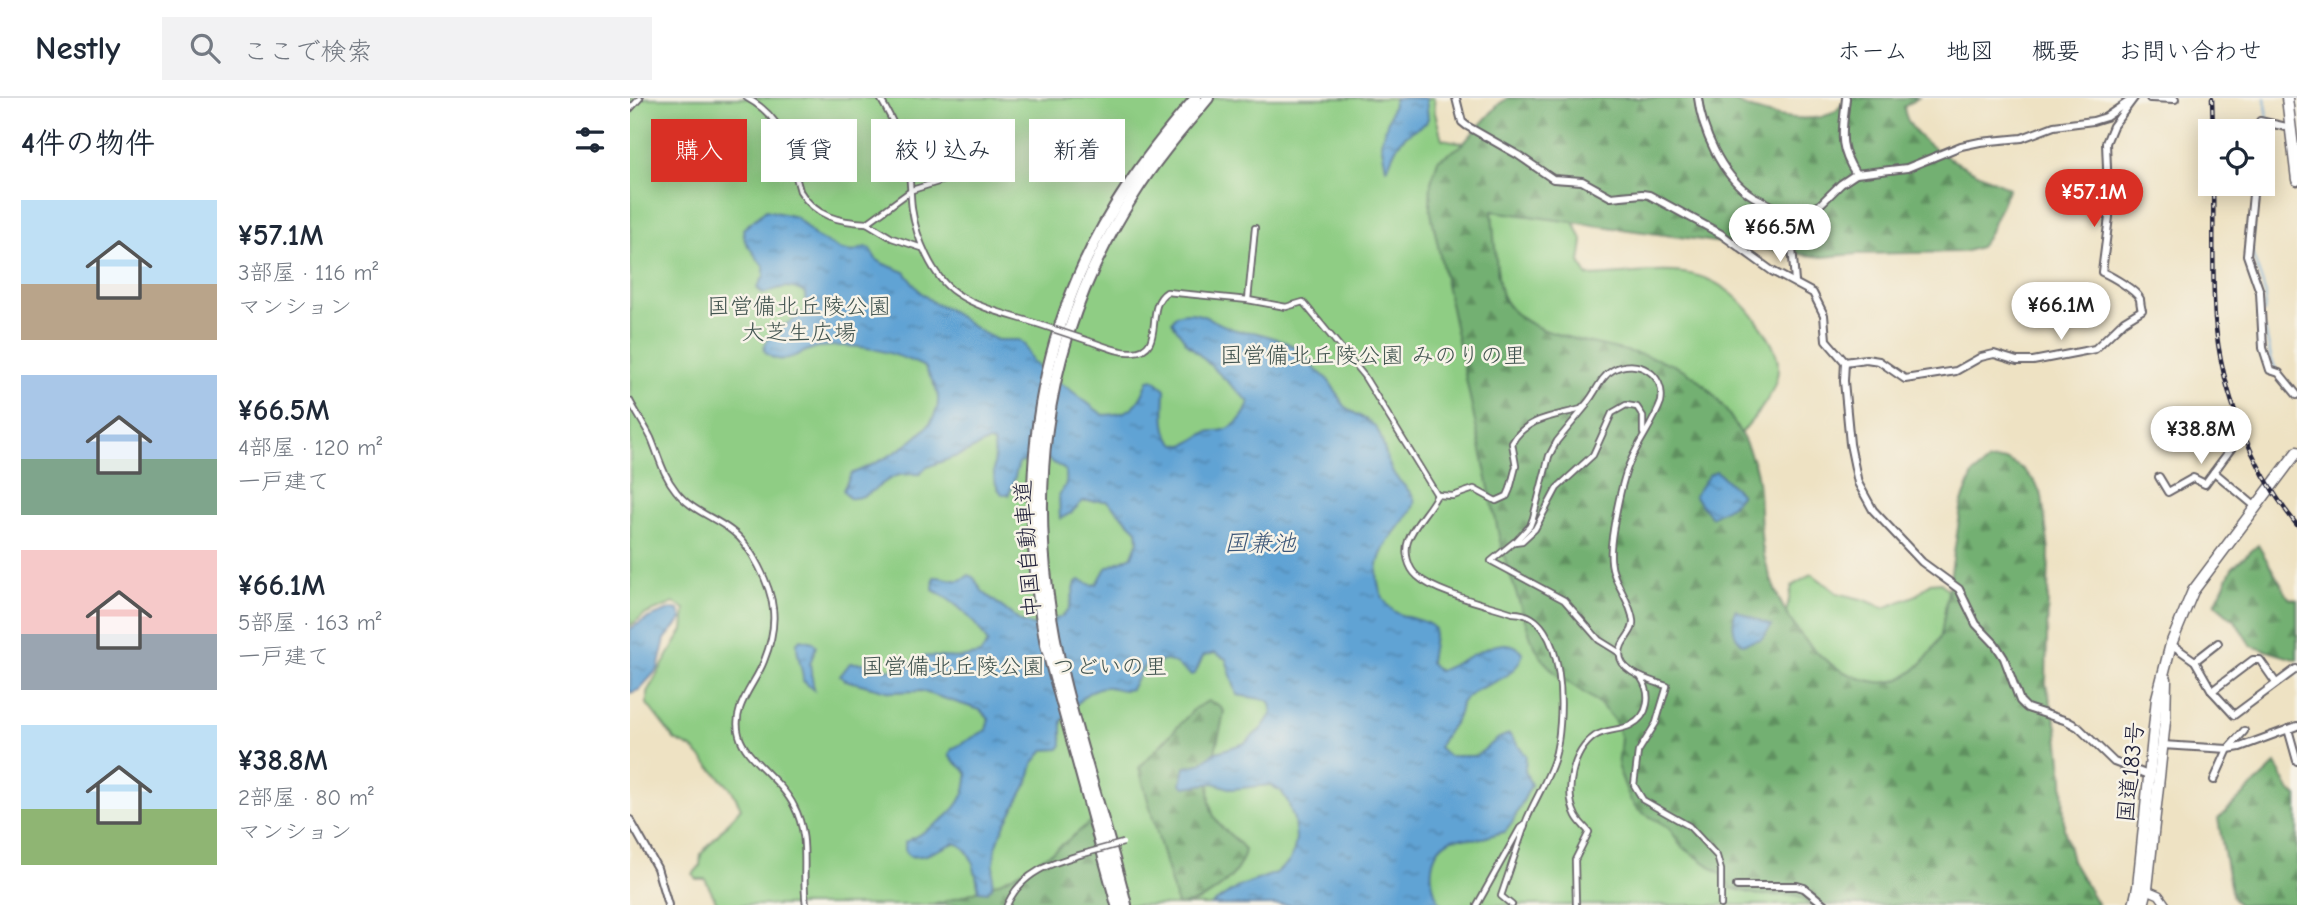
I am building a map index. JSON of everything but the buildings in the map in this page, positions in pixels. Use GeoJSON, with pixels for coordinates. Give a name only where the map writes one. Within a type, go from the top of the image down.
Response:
{"type":"FeatureCollection","features":[{"type":"Feature","properties":{"kind":"highway","name":"中国自動車道"},"geometry":{"type":"LineString","coordinates":[[1117,905],[1044,607],[1032,535],[1037,466],[1036,433],[1077,282],[1108,217],[1147,158],[1196,98]]}},
{"type":"Feature","properties":{"kind":"highway","name":"中国自動車道"},"geometry":{"type":"LineString","coordinates":[[1053,368],[1087,282],[1118,220],[1155,164],[1208,98]]}},
{"type":"Feature","properties":{"kind":"highway"},"geometry":{"type":"LineString","coordinates":[[2287,98],[2294,128],[2297,180]]}},
{"type":"Feature","properties":{"kind":"highway","name":"国道183号"},"geometry":{"type":"LineString","coordinates":[[2143,905],[2154,776],[2157,698],[2171,644],[2193,591],[2297,452]]}},
{"type":"Feature","properties":{"kind":"highway","name":"国道183号"},"geometry":{"type":"LineString","coordinates":[[2154,776],[2162,745],[2171,644]]}},
{"type":"Feature","properties":{"kind":"highway","name":"中国自動車道"},"geometry":{"type":"LineString","coordinates":[[1069,715],[1126,905]]}},
{"type":"Feature","properties":{"kind":"highway","name":"国道183号"},"geometry":{"type":"LineString","coordinates":[[2134,905],[2143,888]]}},
{"type":"Feature","properties":{"kind":"street"},"geometry":{"type":"LineString","coordinates":[[630,109],[640,98]]}},
{"type":"Feature","properties":{"kind":"street"},"geometry":{"type":"LineString","coordinates":[[747,98],[769,113],[785,135],[804,199],[834,220],[867,223],[892,238],[923,248]]}},
{"type":"Feature","properties":{"kind":"street"},"geometry":{"type":"LineString","coordinates":[[880,98],[901,138],[912,190],[912,209],[923,248],[944,284],[958,295],[1088,341],[1135,353],[1144,348],[1154,336],[1154,308],[1161,295],[1167,292],[1248,300],[1286,307],[1303,302],[1364,376],[1437,495]]}},
{"type":"Feature","properties":{"kind":"street"},"geometry":{"type":"LineString","coordinates":[[1456,98],[1462,122],[1518,155],[1544,175],[1559,180],[1582,181],[1611,197],[1642,194],[1660,200],[1733,242],[1772,271],[1796,282],[1816,297],[1824,315],[1826,340],[1845,362],[1846,413],[1858,483],[1873,510],[1922,562],[1959,589],[1976,624],[1996,644],[2011,672],[2020,701],[2027,708],[2067,721],[2078,727],[2114,762],[2154,776]]}},
{"type":"Feature","properties":{"kind":"street"},"geometry":{"type":"LineString","coordinates":[[1699,98],[1708,138],[1718,158],[1749,194],[1776,208],[1783,216],[1789,235],[1796,282]]}},
{"type":"Feature","properties":{"kind":"street"},"geometry":{"type":"LineString","coordinates":[[1846,98],[1841,129],[1842,141],[1845,157],[1856,174]]}},
{"type":"Feature","properties":{"kind":"street"},"geometry":{"type":"LineString","coordinates":[[1789,235],[1841,184],[1856,174],[1907,168],[1961,146],[2022,138],[2054,126],[2092,121],[2106,117],[2134,98]]}},
{"type":"Feature","properties":{"kind":"street"},"geometry":{"type":"LineString","coordinates":[[1845,362],[1866,359],[1879,361],[1905,379],[1956,371],[1981,357],[1994,354],[2017,361],[2032,361],[2095,349],[2124,321],[2141,310],[2140,299],[2135,292],[2127,289],[2116,278],[2102,272],[2109,217],[2106,143],[2113,126],[2134,98]]}},
{"type":"Feature","properties":{"kind":"street"},"geometry":{"type":"LineString","coordinates":[[2150,98],[2175,99]]}},
{"type":"Feature","properties":{"kind":"street"},"geometry":{"type":"LineString","coordinates":[[2275,124],[2294,128]]}},
{"type":"Feature","properties":{"kind":"street"},"geometry":{"type":"LineString","coordinates":[[867,223],[912,190],[937,182]]}},
{"type":"Feature","properties":{"kind":"street"},"geometry":{"type":"LineString","coordinates":[[2253,196],[2247,255],[2260,292],[2263,348],[2270,370],[2279,373],[2297,395]]}},
{"type":"Feature","properties":{"kind":"street"},"geometry":{"type":"LineString","coordinates":[[1248,300],[1255,228]]}},
{"type":"Feature","properties":{"kind":"street"},"geometry":{"type":"LineString","coordinates":[[1576,905],[1575,860],[1590,832],[1576,817],[1572,805],[1570,793],[1573,773],[1583,748],[1590,740],[1607,730],[1627,726],[1642,716],[1647,688],[1641,678],[1625,665],[1620,653],[1595,636],[1564,600],[1492,561],[1530,526],[1549,456],[1557,441],[1580,416],[1609,372],[1627,365],[1644,368],[1657,381],[1662,398],[1626,471],[1611,549],[1613,572],[1633,624],[1620,653]]}},
{"type":"Feature","properties":{"kind":"street"},"geometry":{"type":"LineString","coordinates":[[630,401],[650,436],[662,470],[673,488],[691,506],[734,532],[745,544],[769,592],[773,606],[773,622],[769,648],[740,707],[737,724],[745,749],[781,786],[799,815],[806,849],[806,905]]}},
{"type":"Feature","properties":{"kind":"street"},"geometry":{"type":"LineString","coordinates":[[1437,495],[1453,496],[1474,489],[1496,501],[1503,499],[1510,489],[1516,466],[1511,447],[1516,436],[1544,418],[1586,405]]}},
{"type":"Feature","properties":{"kind":"street"},"geometry":{"type":"LineString","coordinates":[[1514,542],[1522,541],[1535,529],[1557,488],[1593,455],[1606,424],[1615,411],[1626,405],[1637,407],[1644,420],[1643,434]]}},
{"type":"Feature","properties":{"kind":"street"},"geometry":{"type":"LineString","coordinates":[[2159,477],[2168,492],[2193,478],[2205,484],[2233,446]]}},
{"type":"Feature","properties":{"kind":"street"},"geometry":{"type":"LineString","coordinates":[[2214,472],[2256,507]]}},
{"type":"Feature","properties":{"kind":"street"},"geometry":{"type":"LineString","coordinates":[[1437,495],[1408,541],[1407,559],[1412,571],[1418,578],[1441,589],[1530,618],[1545,630],[1557,658],[1560,711],[1557,748],[1546,780],[1525,824],[1501,896],[1512,905]]}},
{"type":"Feature","properties":{"kind":"street"},"geometry":{"type":"LineString","coordinates":[[2195,661],[2218,643]]}},
{"type":"Feature","properties":{"kind":"street"},"geometry":{"type":"LineString","coordinates":[[2171,644],[2195,661],[2212,691],[2234,715],[2296,669]]}},
{"type":"Feature","properties":{"kind":"street"},"geometry":{"type":"LineString","coordinates":[[2212,691],[2253,660],[2260,660],[2276,683]]}},
{"type":"Feature","properties":{"kind":"street"},"geometry":{"type":"LineString","coordinates":[[1641,678],[1667,686],[1656,723],[1636,757],[1636,790],[1650,806],[1689,826],[1717,856],[1721,870],[1721,905]]}},
{"type":"Feature","properties":{"kind":"street"},"geometry":{"type":"LineString","coordinates":[[2162,745],[2228,749],[2297,726]]}},
{"type":"Feature","properties":{"kind":"street"},"geometry":{"type":"LineString","coordinates":[[2288,729],[2297,761]]}},
{"type":"Feature","properties":{"kind":"street"},"geometry":{"type":"LineString","coordinates":[[2214,780],[2228,749],[2244,731]]}},
{"type":"Feature","properties":{"kind":"street"},"geometry":{"type":"LineString","coordinates":[[630,820],[657,868],[668,905]]}},
{"type":"Feature","properties":{"kind":"street"},"geometry":{"type":"LineString","coordinates":[[1477,905],[1520,828],[1525,824]]}},
{"type":"Feature","properties":{"kind":"street"},"geometry":{"type":"LineString","coordinates":[[1007,905],[1014,892],[1030,874],[1052,863],[1123,843]]}},
{"type":"Feature","properties":{"kind":"street"},"geometry":{"type":"LineString","coordinates":[[1737,887],[1797,886],[1804,888],[1825,905]]}},
{"type":"Feature","properties":{"kind":"street"},"geometry":{"type":"LineString","coordinates":[[2143,888],[2159,895],[2166,905]]}},
{"type":"Feature","properties":{"kind":"green space"},"geometry":{"type":"Polygon","coordinates":[[[630,98],[1434,98],[1442,139],[1485,147],[1570,213],[1583,242],[1580,262],[1587,276],[1663,272],[1685,273],[1705,278],[1725,288],[1744,305],[1763,329],[1778,360],[1777,376],[1771,393],[1743,430],[1686,490],[1786,613],[1792,586],[1812,574],[1837,593],[1884,608],[1917,595],[1930,583],[1940,582],[1962,605],[2007,905],[718,905],[705,879],[696,879],[693,874],[700,866],[701,854],[741,808],[732,790],[692,748],[675,740],[647,704],[647,692],[683,630],[685,609],[674,603],[644,615],[630,626],[630,98]]]}},
{"type":"Feature","properties":{"kind":"green space"},"geometry":{"type":"Polygon","coordinates":[[[1508,98],[1729,98],[1751,109],[1781,117],[1812,118],[1836,111],[1846,98],[1918,98],[1904,107],[1908,121],[1917,134],[1963,166],[2009,188],[1987,238],[1980,247],[1964,252],[1822,257],[1492,211],[1497,267],[1502,295],[1516,314],[1537,327],[1654,358],[1680,368],[1701,382],[1717,399],[1732,418],[1756,470],[1762,545],[1775,590],[1799,633],[1815,651],[1833,666],[1854,676],[1877,682],[1898,680],[1916,669],[1931,653],[1941,635],[1962,502],[1973,474],[1989,461],[2007,460],[2023,469],[2035,482],[2042,496],[2049,551],[2046,684],[2057,727],[2063,778],[2064,828],[2072,861],[2098,905],[1811,905],[1796,895],[1759,895],[1731,888],[1721,874],[1680,845],[1670,828],[1638,810],[1630,799],[1618,768],[1621,739],[1615,721],[1599,703],[1556,674],[1541,658],[1531,638],[1502,550],[1430,208],[1431,182],[1438,160],[1461,146],[1499,104],[1508,98]]]}},
{"type":"Feature","properties":{"kind":"green space"},"geometry":{"type":"Polygon","coordinates":[[[2258,545],[2289,598],[2297,600],[2297,660],[2251,646],[2235,621],[2215,604],[2232,568],[2258,545]]]}},
{"type":"Feature","properties":{"kind":"green space"},"geometry":{"type":"Polygon","coordinates":[[[1208,701],[1217,704],[1224,711],[1210,784],[1212,812],[1218,823],[1245,850],[1236,870],[1220,888],[1199,900],[1177,905],[1139,768],[1195,708],[1208,701]]]}},
{"type":"Feature","properties":{"kind":"green space"},"geometry":{"type":"Polygon","coordinates":[[[2276,764],[2290,792],[2297,796],[2297,905],[2239,905],[2232,897],[2218,819],[2276,764]]]}},
{"type":"Feature","properties":{"kind":"green space"},"geometry":{"type":"Polygon","coordinates":[[[1090,822],[1112,905],[933,905],[1017,874],[1053,852],[1090,822]]]}},
{"type":"Feature","properties":{"kind":"water"},"geometry":{"type":"Polygon","coordinates":[[[1395,98],[1426,98],[1428,118],[1426,123],[1401,140],[1386,168],[1381,142],[1395,98]]]}},
{"type":"Feature","properties":{"kind":"water","name":"国兼池"},"geometry":{"type":"Polygon","coordinates":[[[766,210],[796,217],[816,237],[841,250],[853,252],[865,247],[870,249],[876,259],[905,272],[920,292],[934,303],[981,332],[997,340],[1019,340],[1024,344],[1032,361],[1047,376],[1068,388],[1103,415],[1120,413],[1133,407],[1148,380],[1153,379],[1165,389],[1164,417],[1167,432],[1177,445],[1186,444],[1208,432],[1222,431],[1233,426],[1243,415],[1249,402],[1187,343],[1172,322],[1176,315],[1184,313],[1199,315],[1236,330],[1269,336],[1295,347],[1329,381],[1347,408],[1374,426],[1380,434],[1391,469],[1414,499],[1414,506],[1385,547],[1379,561],[1377,576],[1386,603],[1400,614],[1429,624],[1435,629],[1430,662],[1438,671],[1495,646],[1516,646],[1523,654],[1511,672],[1476,690],[1461,703],[1458,717],[1439,747],[1448,756],[1476,756],[1499,738],[1509,734],[1526,755],[1525,771],[1531,785],[1505,832],[1479,839],[1454,839],[1442,846],[1433,861],[1432,880],[1442,905],[1211,905],[1238,887],[1276,873],[1289,862],[1296,838],[1288,802],[1281,791],[1270,785],[1232,789],[1214,783],[1185,787],[1181,784],[1185,767],[1200,764],[1214,753],[1245,743],[1262,728],[1272,713],[1271,703],[1267,700],[1237,695],[1226,659],[1215,653],[1203,656],[1195,674],[1191,675],[1171,661],[1145,665],[1131,689],[1101,687],[1088,693],[1077,704],[1062,721],[1062,745],[1059,749],[1044,750],[1033,764],[1028,782],[1004,826],[995,850],[992,887],[987,892],[979,891],[970,856],[955,843],[927,855],[909,856],[905,850],[905,842],[937,824],[962,797],[967,773],[950,757],[952,749],[986,730],[989,719],[980,710],[921,691],[891,692],[845,680],[840,676],[850,663],[868,663],[890,670],[908,665],[924,656],[960,658],[980,654],[988,643],[964,612],[933,590],[934,577],[960,580],[969,575],[983,592],[1021,622],[1036,626],[1061,617],[1069,609],[1076,582],[1080,580],[1092,585],[1097,584],[1106,568],[1132,556],[1138,541],[1137,530],[1107,501],[1083,501],[1060,519],[1059,495],[1066,483],[1065,470],[1044,457],[1019,463],[1010,492],[1003,495],[995,482],[993,443],[987,442],[927,467],[920,474],[896,476],[869,494],[849,498],[843,490],[851,474],[891,455],[919,435],[929,424],[936,411],[937,390],[925,367],[873,349],[819,347],[784,359],[770,356],[764,350],[774,332],[806,311],[805,293],[799,290],[784,288],[763,294],[757,288],[764,276],[764,268],[745,241],[743,229],[766,210]]]}},
{"type":"Feature","properties":{"kind":"water"},"geometry":{"type":"Polygon","coordinates":[[[1716,471],[1741,494],[1732,505],[1711,517],[1694,496],[1709,475],[1716,471]]]}},
{"type":"Feature","properties":{"kind":"water"},"geometry":{"type":"Polygon","coordinates":[[[672,609],[679,610],[682,619],[665,639],[658,669],[639,690],[630,693],[630,629],[646,619],[672,609]]]}},
{"type":"Feature","properties":{"kind":"water"},"geometry":{"type":"Polygon","coordinates":[[[1735,610],[1772,626],[1761,639],[1742,644],[1734,632],[1735,610]]]}},
{"type":"Feature","properties":{"kind":"water"},"geometry":{"type":"Polygon","coordinates":[[[801,639],[813,642],[816,646],[810,664],[814,690],[803,681],[797,647],[797,642],[801,639]]]}},
{"type":"Feature","properties":{"kind":"waterway"},"geometry":{"type":"LineString","coordinates":[[2265,98],[2268,119]]}},
{"type":"Feature","properties":{"kind":"waterway"},"geometry":{"type":"LineString","coordinates":[[2253,223],[2251,249],[2264,288],[2264,312]]}},
{"type":"Feature","properties":{"kind":"waterway"},"geometry":{"type":"LineString","coordinates":[[2265,328],[2276,370]]}},
{"type":"Feature","properties":{"kind":"waterway"},"geometry":{"type":"LineString","coordinates":[[2280,378],[2289,390]]}},
{"type":"Feature","properties":{"kind":"railway"},"geometry":{"type":"LineString","coordinates":[[2212,98],[2213,119]]}},
{"type":"Feature","properties":{"kind":"railway"},"geometry":{"type":"LineString","coordinates":[[2213,196],[2215,318],[2218,346],[2231,401],[2252,454],[2297,525]]}},
{"type":"Feature","properties":{"kind":"park label","name":"国営備北丘陵公園 大芝生広場"},"geometry":{"type":"Point","coordinates":[799,319]}},
{"type":"Feature","properties":{"kind":"park label","name":"国営備北丘陵公園 みのりの里"},"geometry":{"type":"Point","coordinates":[1373,355]}},
{"type":"Feature","properties":{"kind":"park label","name":"国営備北丘陵公園 つどいの里"},"geometry":{"type":"Point","coordinates":[1014,666]}}]}
